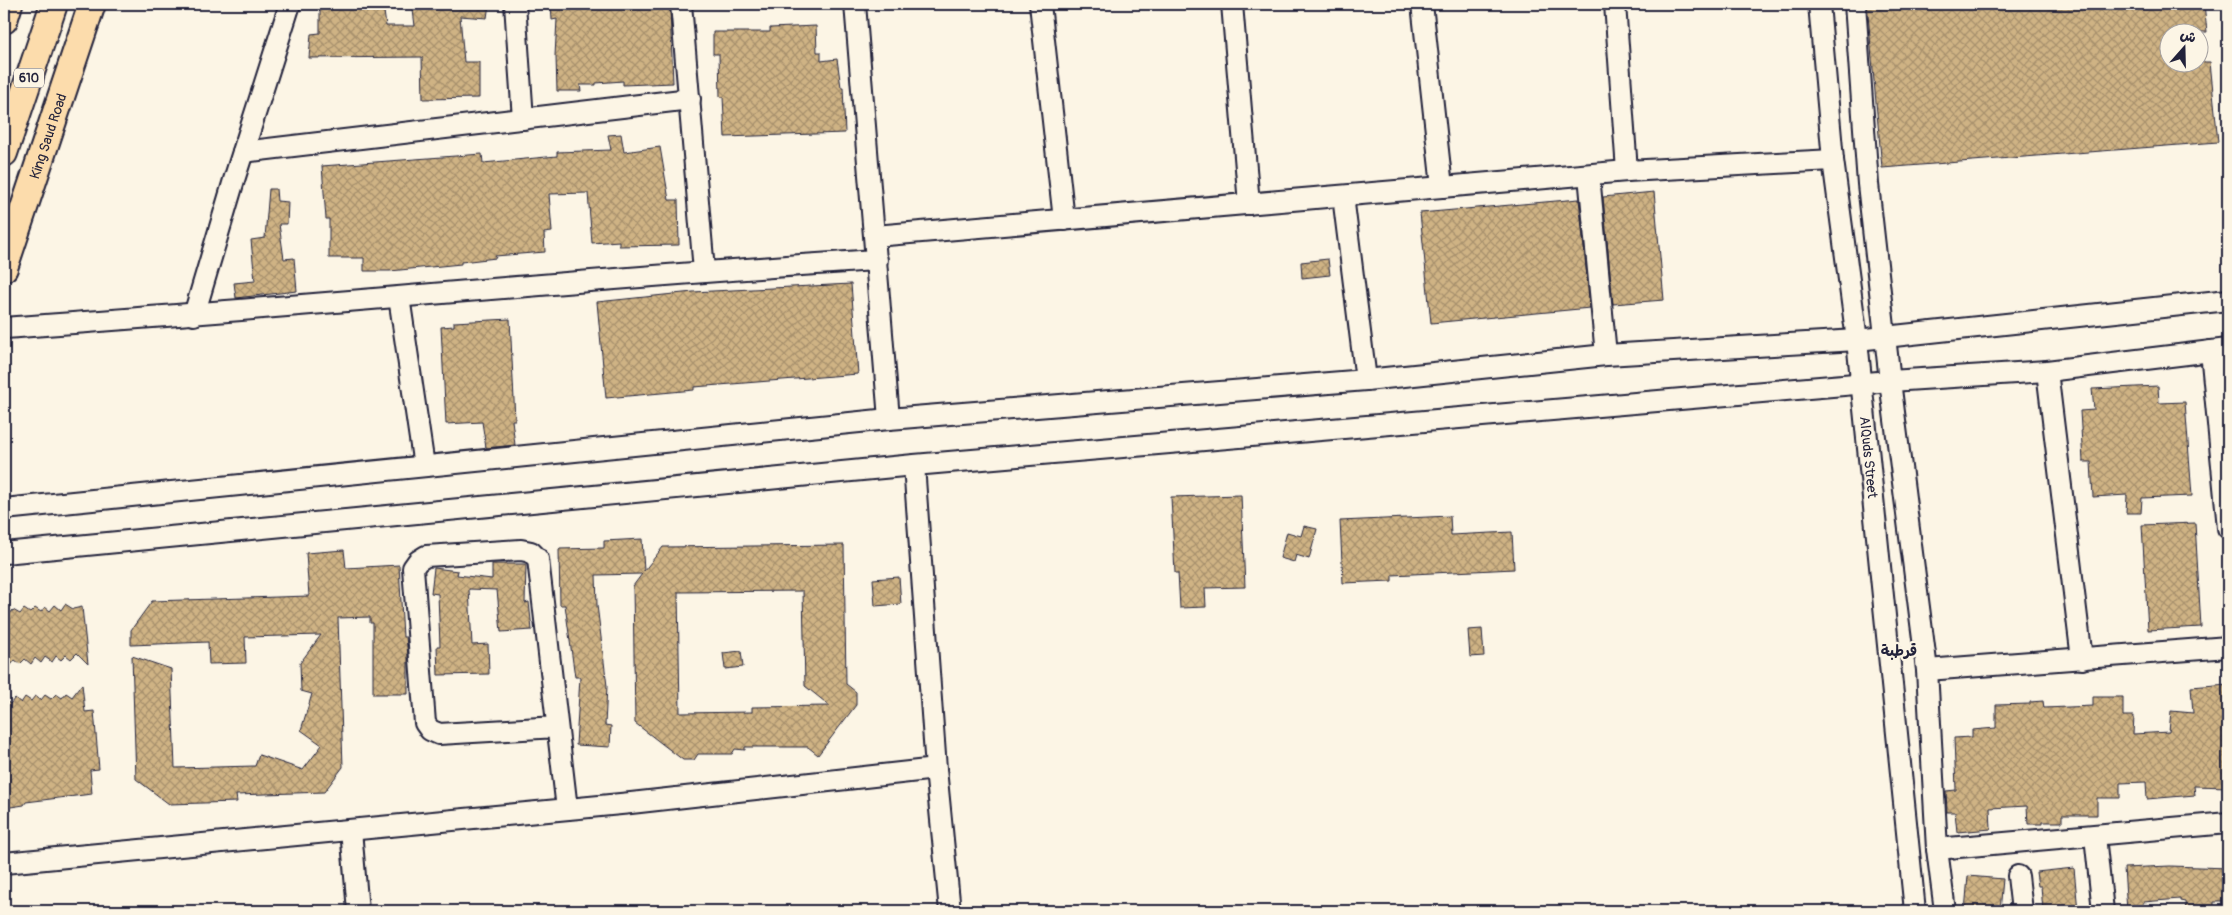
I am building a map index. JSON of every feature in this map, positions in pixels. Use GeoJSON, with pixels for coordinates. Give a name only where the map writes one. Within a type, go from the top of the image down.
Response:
{"type":"FeatureCollection","features":[{"type":"Feature","properties":{"kind":"main road"},"geometry":{"type":"LineString","coordinates":[[4,20],[9,4]]}},
{"type":"Feature","properties":{"kind":"main road","name":"610"},"geometry":{"type":"LineString","coordinates":[[4,153],[54,4]]}},
{"type":"Feature","properties":{"kind":"main road","name":"King Saud Road"},"geometry":{"type":"LineString","coordinates":[[4,268],[92,4]]}},
{"type":"Feature","properties":{"kind":"street"},"geometry":{"type":"LineString","coordinates":[[194,315],[290,4]]}},
{"type":"Feature","properties":{"kind":"street"},"geometry":{"type":"LineString","coordinates":[[515,4],[523,119]]}},
{"type":"Feature","properties":{"kind":"street"},"geometry":{"type":"LineString","coordinates":[[681,4],[704,271]]}},
{"type":"Feature","properties":{"kind":"street"},"geometry":{"type":"LineString","coordinates":[[855,4],[889,419]]}},
{"type":"Feature","properties":{"kind":"street"},"geometry":{"type":"LineString","coordinates":[[1040,4],[1064,220]]}},
{"type":"Feature","properties":{"kind":"street"},"geometry":{"type":"LineString","coordinates":[[1232,4],[1249,204]]}},
{"type":"Feature","properties":{"kind":"street"},"geometry":{"type":"LineString","coordinates":[[1422,4],[1442,187]]}},
{"type":"Feature","properties":{"kind":"street"},"geometry":{"type":"LineString","coordinates":[[1615,4],[1627,171]]}},
{"type":"Feature","properties":{"kind":"street","name":"AlQuds Street"},"geometry":{"type":"LineString","coordinates":[[1819,4],[1833,160],[1856,340],[1915,911]]}},
{"type":"Feature","properties":{"kind":"street"},"geometry":{"type":"LineString","coordinates":[[1856,4],[1868,184],[1890,381],[1927,670],[1937,849],[1945,911]]}},
{"type":"Feature","properties":{"kind":"street"},"geometry":{"type":"LineString","coordinates":[[243,152],[690,99]]}},
{"type":"Feature","properties":{"kind":"street"},"geometry":{"type":"LineString","coordinates":[[875,236],[1589,174],[1833,160]]}},
{"type":"Feature","properties":{"kind":"street"},"geometry":{"type":"LineString","coordinates":[[1589,174],[1606,355]]}},
{"type":"Feature","properties":{"kind":"street"},"geometry":{"type":"LineString","coordinates":[[1342,196],[1366,380]]}},
{"type":"Feature","properties":{"kind":"street"},"geometry":{"type":"LineString","coordinates":[[4,328],[194,315],[704,271],[877,260]]}},
{"type":"Feature","properties":{"kind":"street"},"geometry":{"type":"LineString","coordinates":[[398,297],[424,466]]}},
{"type":"Feature","properties":{"kind":"street"},"geometry":{"type":"LineString","coordinates":[[4,509],[889,419],[1366,380],[1606,355],[1856,340],[2228,300]]}},
{"type":"Feature","properties":{"kind":"street"},"geometry":{"type":"LineString","coordinates":[[4,554],[914,465],[1890,381],[2047,371],[2219,350],[2228,528]]}},
{"type":"Feature","properties":{"kind":"street"},"geometry":{"type":"LineString","coordinates":[[2047,371],[2082,659]]}},
{"type":"Feature","properties":{"kind":"street"},"geometry":{"type":"LineString","coordinates":[[914,465],[936,769],[950,911]]}},
{"type":"Feature","properties":{"kind":"street"},"geometry":{"type":"LineString","coordinates":[[557,726],[439,734],[430,730],[425,723],[413,568],[418,561],[426,556],[521,550],[531,552],[538,559],[557,726],[566,809]]}},
{"type":"Feature","properties":{"kind":"street"},"geometry":{"type":"LineString","coordinates":[[1927,670],[2228,647]]}},
{"type":"Feature","properties":{"kind":"street"},"geometry":{"type":"LineString","coordinates":[[4,863],[566,809],[936,769]]}},
{"type":"Feature","properties":{"kind":"street"},"geometry":{"type":"LineString","coordinates":[[1937,849],[2228,823]]}},
{"type":"Feature","properties":{"kind":"street"},"geometry":{"type":"LineString","coordinates":[[351,830],[358,911]]}},
{"type":"Feature","properties":{"kind":"street"},"geometry":{"type":"LineString","coordinates":[[2095,836],[2103,911]]}},
{"type":"Feature","properties":{"kind":"street"},"geometry":{"type":"LineString","coordinates":[[2018,876],[2022,911]]}},
{"type":"Feature","properties":{"kind":"building"},"geometry":{"type":"Polygon","coordinates":[[[320,4],[383,4],[386,26],[415,26],[413,10],[489,4],[487,18],[460,16],[464,62],[479,62],[479,98],[423,99],[422,57],[309,58],[311,34],[320,33],[320,4]]]}},
{"type":"Feature","properties":{"kind":"building"},"geometry":{"type":"Polygon","coordinates":[[[551,4],[652,4],[652,10],[670,9],[673,83],[623,85],[623,81],[580,85],[581,91],[557,91],[555,56],[557,19],[552,20],[551,4]]]}},
{"type":"Feature","properties":{"kind":"building"},"geometry":{"type":"Polygon","coordinates":[[[1867,4],[2204,4],[2206,22],[2160,22],[2160,72],[2210,72],[2210,62],[2218,142],[1882,168],[1867,4]]]}},
{"type":"Feature","properties":{"kind":"building"},"geometry":{"type":"Polygon","coordinates":[[[816,26],[817,52],[821,52],[821,61],[837,59],[841,87],[843,87],[845,133],[725,137],[723,97],[720,97],[719,54],[713,54],[713,32],[770,32],[770,28],[816,26]]]}},
{"type":"Feature","properties":{"kind":"building"},"geometry":{"type":"Polygon","coordinates":[[[621,134],[624,152],[660,147],[669,200],[678,200],[679,245],[619,246],[619,241],[592,243],[588,193],[549,194],[552,232],[544,233],[545,252],[495,256],[496,258],[461,262],[461,264],[390,271],[364,271],[364,258],[329,258],[329,219],[326,219],[322,166],[482,154],[483,163],[557,156],[557,152],[611,150],[608,135],[621,134]]]}},
{"type":"Feature","properties":{"kind":"building"},"geometry":{"type":"Polygon","coordinates":[[[269,189],[276,189],[277,201],[288,202],[287,224],[279,224],[284,259],[294,258],[297,291],[236,298],[234,283],[255,281],[251,240],[265,238],[269,189]]]}},
{"type":"Feature","properties":{"kind":"building"},"geometry":{"type":"Polygon","coordinates":[[[1654,192],[1664,300],[1613,304],[1603,197],[1654,192]]]}},
{"type":"Feature","properties":{"kind":"building"},"geometry":{"type":"Polygon","coordinates":[[[1579,199],[1590,308],[1431,323],[1420,213],[1579,199]]]}},
{"type":"Feature","properties":{"kind":"building"},"geometry":{"type":"Polygon","coordinates":[[[1328,259],[1330,275],[1302,278],[1301,262],[1328,259]]]}},
{"type":"Feature","properties":{"kind":"building"},"geometry":{"type":"Polygon","coordinates":[[[851,284],[858,374],[694,387],[694,390],[606,398],[597,302],[693,292],[851,284]]]}},
{"type":"Feature","properties":{"kind":"building"},"geometry":{"type":"Polygon","coordinates":[[[510,319],[515,420],[512,420],[515,445],[486,448],[482,422],[446,424],[441,327],[454,326],[454,322],[510,319]]]}},
{"type":"Feature","properties":{"kind":"building"},"geometry":{"type":"Polygon","coordinates":[[[2158,386],[2159,403],[2185,402],[2192,496],[2142,498],[2141,513],[2126,513],[2127,495],[2093,497],[2091,462],[2083,462],[2080,411],[2094,410],[2092,389],[2158,386]]]}},
{"type":"Feature","properties":{"kind":"building"},"geometry":{"type":"Polygon","coordinates":[[[1241,495],[1245,587],[1205,588],[1206,607],[1180,608],[1178,573],[1175,573],[1171,497],[1241,495]]]}},
{"type":"Feature","properties":{"kind":"building"},"geometry":{"type":"Polygon","coordinates":[[[1450,516],[1451,535],[1512,532],[1514,569],[1392,575],[1392,581],[1343,583],[1340,521],[1450,516]]]}},
{"type":"Feature","properties":{"kind":"building"},"geometry":{"type":"Polygon","coordinates":[[[2195,523],[2201,627],[2148,630],[2142,525],[2195,523]]]}},
{"type":"Feature","properties":{"kind":"building"},"geometry":{"type":"Polygon","coordinates":[[[1304,526],[1317,529],[1309,559],[1296,555],[1294,562],[1280,558],[1287,532],[1301,536],[1304,526]]]}},
{"type":"Feature","properties":{"kind":"building"},"geometry":{"type":"Polygon","coordinates":[[[642,539],[644,571],[663,547],[844,545],[846,684],[856,692],[856,705],[818,755],[808,747],[745,747],[745,750],[735,749],[732,754],[698,754],[694,760],[683,760],[635,723],[633,586],[642,574],[596,575],[597,605],[607,686],[605,725],[611,726],[610,747],[576,745],[580,677],[575,677],[565,605],[560,605],[559,549],[604,548],[604,541],[642,539]],[[803,591],[678,592],[680,713],[752,712],[752,707],[830,706],[805,686],[803,591]]]}},
{"type":"Feature","properties":{"kind":"building"},"geometry":{"type":"Polygon","coordinates":[[[344,550],[346,568],[399,565],[403,637],[406,637],[408,656],[408,694],[373,694],[373,623],[370,623],[370,617],[338,618],[343,767],[324,792],[236,795],[237,802],[169,804],[136,779],[132,656],[171,669],[175,768],[255,766],[259,755],[303,770],[322,745],[301,730],[312,694],[301,691],[300,663],[321,635],[245,637],[246,663],[209,664],[208,642],[131,645],[131,630],[152,601],[309,596],[306,553],[344,550]]]}},
{"type":"Feature","properties":{"kind":"building"},"geometry":{"type":"Polygon","coordinates":[[[492,564],[526,564],[525,603],[529,602],[532,630],[501,632],[497,590],[469,589],[472,645],[488,644],[489,674],[438,675],[437,646],[440,646],[438,594],[431,593],[434,568],[458,571],[457,575],[492,579],[492,564]]]}},
{"type":"Feature","properties":{"kind":"building"},"geometry":{"type":"Polygon","coordinates":[[[899,577],[901,604],[875,606],[873,579],[899,577]]]}},
{"type":"Feature","properties":{"kind":"building"},"geometry":{"type":"Polygon","coordinates":[[[65,604],[73,609],[82,607],[88,664],[77,653],[71,659],[66,655],[61,660],[56,656],[52,662],[45,657],[41,663],[35,658],[31,664],[25,659],[20,664],[15,660],[4,674],[4,611],[9,615],[13,610],[20,614],[24,609],[30,613],[35,608],[41,612],[45,607],[50,611],[55,605],[61,610],[65,604]]]}},
{"type":"Feature","properties":{"kind":"building"},"geometry":{"type":"Polygon","coordinates":[[[1482,629],[1484,656],[1470,657],[1468,630],[1482,629]]]}},
{"type":"Feature","properties":{"kind":"building"},"geometry":{"type":"Polygon","coordinates":[[[741,651],[743,667],[725,669],[723,653],[741,651]]]}},
{"type":"Feature","properties":{"kind":"building"},"geometry":{"type":"Polygon","coordinates":[[[82,684],[85,712],[94,711],[99,769],[90,770],[92,794],[26,802],[24,805],[4,808],[4,699],[10,704],[15,698],[21,703],[25,697],[31,701],[35,696],[41,700],[45,695],[51,699],[56,694],[62,698],[66,693],[72,697],[82,684]]]}},
{"type":"Feature","properties":{"kind":"building"},"geometry":{"type":"Polygon","coordinates":[[[2228,684],[2228,787],[2194,786],[2195,795],[2147,799],[2146,782],[2120,783],[2120,798],[2097,798],[2097,815],[2062,815],[2062,822],[2028,824],[2027,806],[1990,808],[1991,829],[1957,832],[1955,812],[1947,812],[1946,791],[1956,790],[1954,738],[1972,737],[1972,730],[1996,728],[1996,705],[2030,704],[2030,702],[2043,701],[2044,708],[2093,706],[2093,697],[2123,697],[2123,716],[2134,716],[2133,734],[2169,732],[2171,711],[2193,713],[2191,687],[2228,684]]]}},
{"type":"Feature","properties":{"kind":"building"},"geometry":{"type":"Polygon","coordinates":[[[2170,866],[2228,868],[2228,900],[2223,899],[2222,902],[2214,902],[2214,911],[2186,911],[2185,902],[2180,901],[2180,899],[2143,902],[2143,911],[2127,911],[2124,868],[2170,866]]]}},
{"type":"Feature","properties":{"kind":"building"},"geometry":{"type":"Polygon","coordinates":[[[2074,868],[2078,911],[2043,911],[2041,886],[2038,886],[2036,872],[2074,868]]]}},
{"type":"Feature","properties":{"kind":"building"},"geometry":{"type":"Polygon","coordinates":[[[1968,876],[2003,879],[2000,911],[1965,911],[1968,876]]]}},
{"type":"Feature","properties":{"kind":"district","name":"قرطبة"},"geometry":{"type":"Point","coordinates":[1899,651]}}]}
